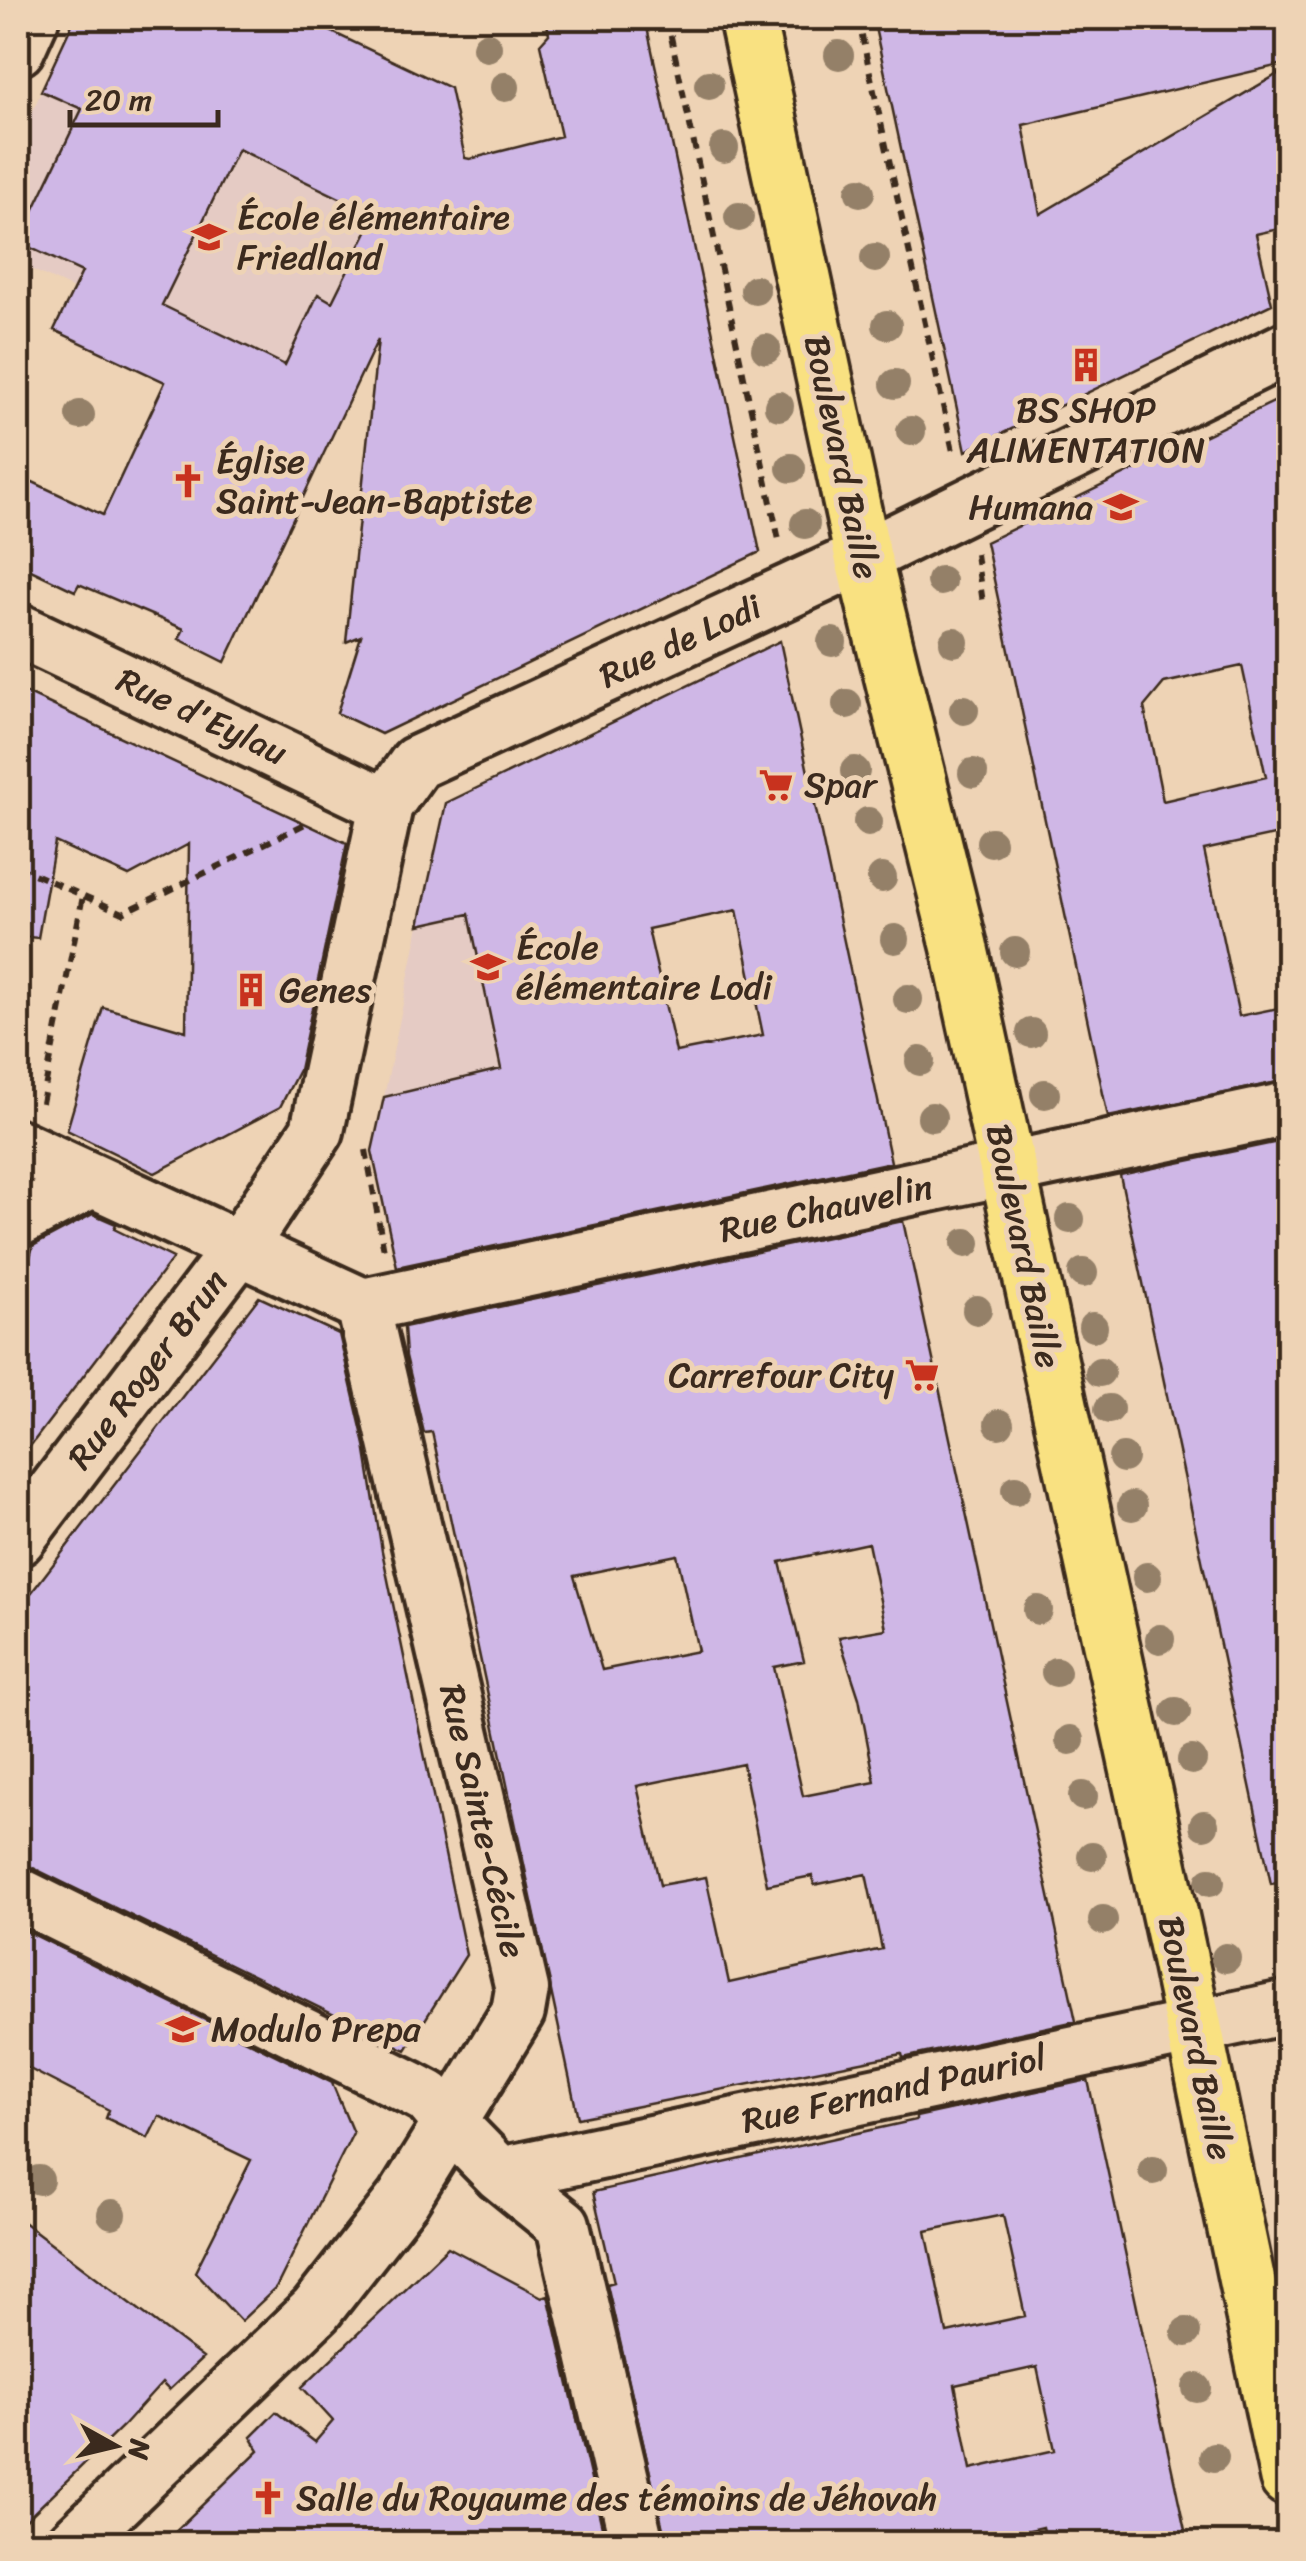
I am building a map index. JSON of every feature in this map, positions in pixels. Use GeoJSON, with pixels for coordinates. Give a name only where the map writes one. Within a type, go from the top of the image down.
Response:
{"type":"FeatureCollection","features":[{"type":"Feature","properties":{"kind":"main road","name":"Boulevard Baille"},"geometry":{"type":"LineString","coordinates":[[747,18],[863,557],[960,945],[1288,2478]]}},
{"type":"Feature","properties":{"kind":"street"},"geometry":{"type":"LineString","coordinates":[[18,48],[32,18]]}},
{"type":"Feature","properties":{"kind":"street","name":"Rue de Lodi"},"geometry":{"type":"LineString","coordinates":[[341,1135],[386,805],[416,762],[863,557],[1288,348]]}},
{"type":"Feature","properties":{"kind":"street","name":"Rue d'Eylau"},"geometry":{"type":"LineString","coordinates":[[18,630],[386,805]]}},
{"type":"Feature","properties":{"kind":"street","name":"Rue Chauvelin"},"geometry":{"type":"LineString","coordinates":[[376,1287],[1007,1169],[1288,1108]]}},
{"type":"Feature","properties":{"kind":"street"},"geometry":{"type":"LineString","coordinates":[[240,1247],[341,1135]]}},
{"type":"Feature","properties":{"kind":"street"},"geometry":{"type":"LineString","coordinates":[[25,1149],[240,1247],[376,1287]]}},
{"type":"Feature","properties":{"kind":"street"},"geometry":{"type":"LineString","coordinates":[[18,1220],[91,1180]]}},
{"type":"Feature","properties":{"kind":"street","name":"Rue Roger Brun"},"geometry":{"type":"LineString","coordinates":[[18,1539],[240,1247]]}},
{"type":"Feature","properties":{"kind":"street","name":"Rue Sainte-Cécile"},"geometry":{"type":"LineString","coordinates":[[73,2544],[316,2310],[403,2199],[518,2012],[522,1989],[376,1287]]}},
{"type":"Feature","properties":{"kind":"street"},"geometry":{"type":"LineString","coordinates":[[18,1894],[428,2097],[500,2174],[563,2225],[637,2544]]}},
{"type":"Feature","properties":{"kind":"street","name":"Rue Fernand Pauriol"},"geometry":{"type":"LineString","coordinates":[[500,2174],[1288,2006]]}},
{"type":"Feature","properties":{"kind":"path"},"geometry":{"type":"LineString","coordinates":[[668,18],[781,551]]}},
{"type":"Feature","properties":{"kind":"path"},"geometry":{"type":"LineString","coordinates":[[858,18],[956,466]]}},
{"type":"Feature","properties":{"kind":"path"},"geometry":{"type":"LineString","coordinates":[[18,867],[124,913],[318,818]]}},
{"type":"Feature","properties":{"kind":"path"},"geometry":{"type":"LineString","coordinates":[[25,1149],[83,896]]}},
{"type":"Feature","properties":{"kind":"path"},"geometry":{"type":"LineString","coordinates":[[341,1135],[376,1287]]}},
{"type":"Feature","properties":{"kind":"shaded area","name":"École élémentaire Friedland"},"geometry":{"type":"Polygon","coordinates":[[[61,48],[406,211],[333,411],[18,263],[18,143],[61,48]]]}},
{"type":"Feature","properties":{"kind":"shaded area","name":"École élémentaire Lodi"},"geometry":{"type":"Polygon","coordinates":[[[551,897],[581,1051],[384,1097],[419,925],[551,897]]]}},
{"type":"Feature","properties":{"kind":"building"},"geometry":{"type":"Polygon","coordinates":[[[75,18],[303,18],[450,88],[465,158],[470,159],[561,136],[540,44],[549,34],[546,18],[645,18],[760,552],[381,734],[337,713],[361,636],[346,642],[378,339],[225,662],[179,639],[184,629],[79,584],[75,591],[18,564],[18,475],[103,515],[165,382],[54,330],[82,272],[18,242],[82,109],[41,91],[75,18]],[[238,149],[162,305],[285,365],[318,294],[332,302],[375,215],[238,149]]]}},
{"type":"Feature","properties":{"kind":"building"},"geometry":{"type":"Polygon","coordinates":[[[873,18],[1288,18],[1288,63],[1023,125],[1040,214],[1288,68],[1288,227],[1256,234],[1272,304],[966,451],[873,18]]]}},
{"type":"Feature","properties":{"kind":"building"},"geometry":{"type":"Polygon","coordinates":[[[1288,395],[1288,832],[1204,850],[1239,1016],[1288,1006],[1288,1080],[1108,1117],[986,542],[1288,395]],[[1242,666],[1164,683],[1144,707],[1163,801],[1266,777],[1242,666]]]}},
{"type":"Feature","properties":{"kind":"building"},"geometry":{"type":"Polygon","coordinates":[[[780,641],[891,1162],[397,1267],[372,1151],[384,1097],[501,1069],[469,914],[419,925],[446,803],[780,641]],[[737,910],[648,929],[676,1052],[763,1035],[737,910]]]}},
{"type":"Feature","properties":{"kind":"building"},"geometry":{"type":"Polygon","coordinates":[[[18,689],[347,843],[299,1070],[280,1107],[155,1173],[67,1130],[103,1007],[186,1031],[189,844],[129,876],[55,842],[38,938],[18,936],[18,689]]]}},
{"type":"Feature","properties":{"kind":"building"},"geometry":{"type":"Polygon","coordinates":[[[1288,1140],[1288,1882],[1271,1884],[1120,1175],[1288,1140]]]}},
{"type":"Feature","properties":{"kind":"building"},"geometry":{"type":"Polygon","coordinates":[[[93,1214],[116,1224],[114,1229],[173,1258],[18,1462],[18,1274],[25,1276],[33,1246],[93,1214]]]}},
{"type":"Feature","properties":{"kind":"building"},"geometry":{"type":"Polygon","coordinates":[[[903,1221],[1076,2021],[903,2058],[902,2054],[578,2118],[432,1432],[424,1433],[406,1356],[404,1327],[903,1221]],[[868,1543],[780,1562],[804,1661],[774,1667],[803,1796],[875,1782],[859,1698],[839,1637],[886,1629],[868,1543]],[[677,1555],[574,1576],[602,1670],[698,1651],[677,1555]],[[743,1764],[637,1786],[660,1885],[706,1877],[729,1983],[882,1949],[866,1874],[814,1885],[812,1876],[767,1885],[743,1764]]]}},
{"type":"Feature","properties":{"kind":"building"},"geometry":{"type":"Polygon","coordinates":[[[259,1297],[339,1334],[365,1445],[382,1551],[466,1955],[406,2050],[18,1864],[18,1598],[28,1597],[259,1297]]]}},
{"type":"Feature","properties":{"kind":"building"},"geometry":{"type":"Polygon","coordinates":[[[18,1927],[332,2083],[353,2133],[276,2288],[241,2321],[195,2272],[251,2160],[159,2116],[148,2138],[106,2118],[109,2110],[18,2063],[18,1927]]]}},
{"type":"Feature","properties":{"kind":"building"},"geometry":{"type":"Polygon","coordinates":[[[1088,2080],[1188,2544],[1047,2544],[1043,2527],[970,2544],[666,2544],[607,2284],[614,2282],[593,2192],[1088,2080]],[[1003,2215],[926,2231],[947,2333],[1025,2316],[1003,2215]],[[1037,2367],[955,2385],[971,2469],[1055,2450],[1037,2367]]]}},
{"type":"Feature","properties":{"kind":"building"},"geometry":{"type":"Polygon","coordinates":[[[18,2218],[203,2358],[169,2390],[162,2383],[18,2528],[18,2218]]]}},
{"type":"Feature","properties":{"kind":"building"},"geometry":{"type":"Polygon","coordinates":[[[448,2247],[542,2297],[548,2295],[606,2544],[162,2544],[259,2450],[251,2437],[276,2412],[315,2442],[333,2421],[302,2387],[448,2247]]]}},
{"type":"Feature","properties":{"kind":"place","name":"École élémentaire Friedland"},"geometry":{"type":"Point","coordinates":[209,237]}},
{"type":"Feature","properties":{"kind":"place","name":"BS SHOP ALIMENTATION"},"geometry":{"type":"Point","coordinates":[1086,365]}},
{"type":"Feature","properties":{"kind":"place","name":"Église Saint-Jean-Baptiste"},"geometry":{"type":"Point","coordinates":[188,481]}},
{"type":"Feature","properties":{"kind":"place","name":"Humana"},"geometry":{"type":"Point","coordinates":[1121,507]}},
{"type":"Feature","properties":{"kind":"place","name":"Spar"},"geometry":{"type":"Point","coordinates":[776,785]}},
{"type":"Feature","properties":{"kind":"place","name":"École élémentaire Lodi"},"geometry":{"type":"Point","coordinates":[488,967]}},
{"type":"Feature","properties":{"kind":"place","name":"Genes"},"geometry":{"type":"Point","coordinates":[251,990]}},
{"type":"Feature","properties":{"kind":"place","name":"Carrefour City"},"geometry":{"type":"Point","coordinates":[922,1375]}},
{"type":"Feature","properties":{"kind":"place","name":"Modulo Prepa"},"geometry":{"type":"Point","coordinates":[183,2029]}},
{"type":"Feature","properties":{"kind":"place","name":"Salle du Royaume des témoins de Jéhovah"},"geometry":{"type":"Point","coordinates":[268,2498]}}]}
